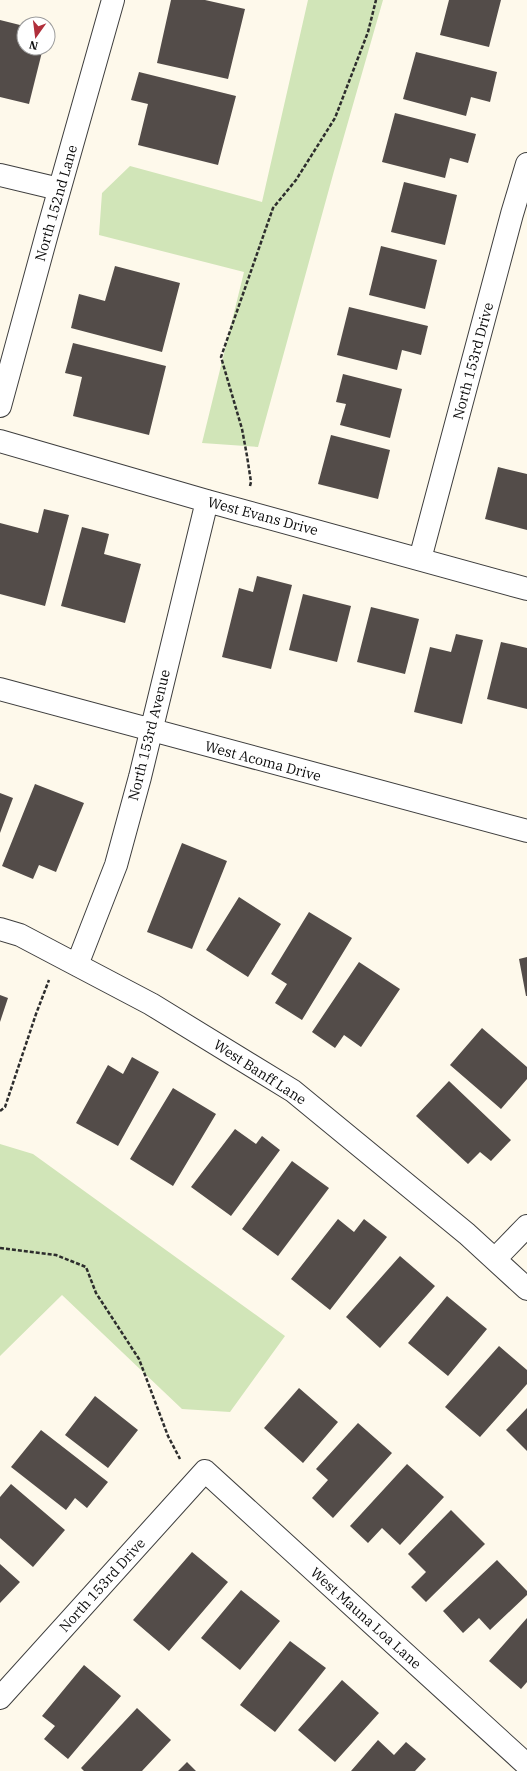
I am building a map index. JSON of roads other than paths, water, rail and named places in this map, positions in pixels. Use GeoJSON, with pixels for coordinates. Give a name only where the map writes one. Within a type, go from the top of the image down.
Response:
{"type":"FeatureCollection","features":[{"type":"Feature","properties":{"kind":"street","name":"North 152nd Lane"},"geometry":{"type":"LineString","coordinates":[[0,406],[59,189],[113,0]]}},
{"type":"Feature","properties":{"kind":"street","name":"North 153rd Drive"},"geometry":{"type":"LineString","coordinates":[[420,559],[520,216],[527,164]]}},
{"type":"Feature","properties":{"kind":"street"},"geometry":{"type":"LineString","coordinates":[[0,175],[59,189]]}},
{"type":"Feature","properties":{"kind":"street","name":"West Evans Drive"},"geometry":{"type":"LineString","coordinates":[[0,441],[207,501],[246,510],[527,589]]}},
{"type":"Feature","properties":{"kind":"street","name":"North 153rd Avenue"},"geometry":{"type":"LineString","coordinates":[[68,960],[116,865],[151,731],[207,501]]}},
{"type":"Feature","properties":{"kind":"street","name":"West Acoma Drive"},"geometry":{"type":"LineString","coordinates":[[0,689],[151,731],[527,831]]}},
{"type":"Feature","properties":{"kind":"street","name":"West Banff Lane"},"geometry":{"type":"LineString","coordinates":[[0,929],[20,935],[151,1004],[293,1090],[467,1234],[527,1289]]}},
{"type":"Feature","properties":{"kind":"street"},"geometry":{"type":"LineString","coordinates":[[495,1259],[527,1226]]}},
{"type":"Feature","properties":{"kind":"street","name":"North 153rd Drive"},"geometry":{"type":"LineString","coordinates":[[0,1698],[199,1478]]}},
{"type":"Feature","properties":{"kind":"street","name":"West Mauna Loa Lane"},"geometry":{"type":"LineString","coordinates":[[199,1478],[527,1765]]}}]}
